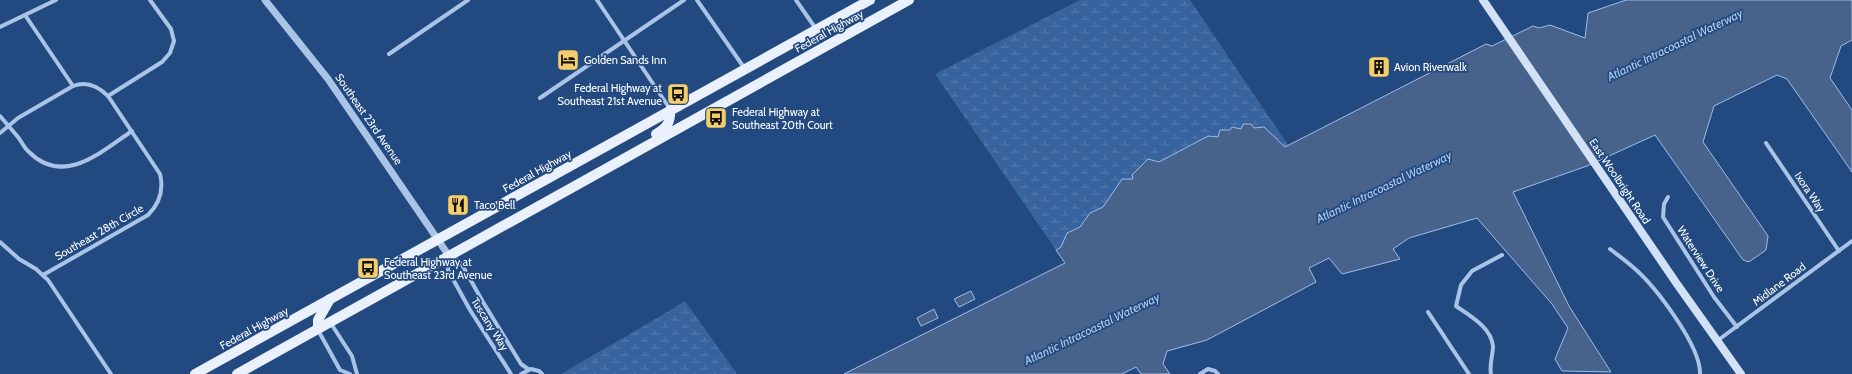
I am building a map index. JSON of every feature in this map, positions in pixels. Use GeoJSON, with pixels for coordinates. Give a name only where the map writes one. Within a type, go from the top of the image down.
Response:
{"type":"FeatureCollection","features":[{"type":"Feature","properties":{"kind":"main road","name":"Federal Highway"},"geometry":{"type":"LineString","coordinates":[[195,374],[870,0]]}},
{"type":"Feature","properties":{"kind":"main road","name":"Federal Highway"},"geometry":{"type":"LineString","coordinates":[[237,374],[909,0]]}},
{"type":"Feature","properties":{"kind":"main road","name":"East Woolbright Road"},"geometry":{"type":"LineString","coordinates":[[1483,0],[1603,177],[1740,374]]}},
{"type":"Feature","properties":{"kind":"main road"},"geometry":{"type":"LineString","coordinates":[[685,124],[686,102]]}},
{"type":"Feature","properties":{"kind":"main road"},"geometry":{"type":"LineString","coordinates":[[597,174],[612,159],[665,129],[670,116],[670,110]]}},
{"type":"Feature","properties":{"kind":"main road"},"geometry":{"type":"LineString","coordinates":[[318,329],[318,320],[332,298]]}},
{"type":"Feature","properties":{"kind":"main road"},"geometry":{"type":"LineString","coordinates":[[208,374],[215,363]]}},
{"type":"Feature","properties":{"kind":"street"},"geometry":{"type":"LineString","coordinates":[[0,27],[56,0]]}},
{"type":"Feature","properties":{"kind":"street"},"geometry":{"type":"LineString","coordinates":[[108,96],[162,62],[167,58],[173,47],[174,41],[171,29],[150,0]]}},
{"type":"Feature","properties":{"kind":"street","name":"Southeast 23rd Avenue"},"geometry":{"type":"LineString","coordinates":[[265,0],[328,79],[439,239],[449,256]]}},
{"type":"Feature","properties":{"kind":"street"},"geometry":{"type":"LineString","coordinates":[[389,54],[468,0]]}},
{"type":"Feature","properties":{"kind":"street"},"geometry":{"type":"LineString","coordinates":[[597,0],[670,110]]}},
{"type":"Feature","properties":{"kind":"street"},"geometry":{"type":"LineString","coordinates":[[540,98],[624,39],[684,0]]}},
{"type":"Feature","properties":{"kind":"street"},"geometry":{"type":"LineString","coordinates":[[697,0],[745,69]]}},
{"type":"Feature","properties":{"kind":"street"},"geometry":{"type":"LineString","coordinates":[[796,0],[816,30]]}},
{"type":"Feature","properties":{"kind":"street"},"geometry":{"type":"LineString","coordinates":[[0,133],[8,126],[73,86],[26,15]]}},
{"type":"Feature","properties":{"kind":"street","name":"Southeast 28th Circle"},"geometry":{"type":"LineString","coordinates":[[43,275],[143,218],[156,205],[162,186],[160,174],[108,96],[102,90],[90,85],[78,84],[73,86]]}},
{"type":"Feature","properties":{"kind":"street"},"geometry":{"type":"LineString","coordinates":[[0,116],[26,149],[35,157],[51,165],[64,167],[87,161],[132,131]]}},
{"type":"Feature","properties":{"kind":"street","name":"Ixora Way"},"geometry":{"type":"LineString","coordinates":[[1766,143],[1838,251]]}},
{"type":"Feature","properties":{"kind":"street","name":"Waterview Drive"},"geometry":{"type":"LineString","coordinates":[[1668,197],[1664,204],[1663,217],[1714,297],[1737,327]]}},
{"type":"Feature","properties":{"kind":"street","name":"Midlane Road"},"geometry":{"type":"LineString","coordinates":[[1716,341],[1852,241]]}},
{"type":"Feature","properties":{"kind":"street"},"geometry":{"type":"LineString","coordinates":[[0,242],[19,259],[43,275],[52,285],[111,374]]}},
{"type":"Feature","properties":{"kind":"street"},"geometry":{"type":"LineString","coordinates":[[1610,249],[1635,268],[1665,301],[1697,356],[1700,374]]}},
{"type":"Feature","properties":{"kind":"street"},"geometry":{"type":"LineString","coordinates":[[1491,374],[1493,345],[1489,334],[1479,323],[1456,306],[1461,285],[1472,271],[1502,255]]}},
{"type":"Feature","properties":{"kind":"street","name":"Tuscany Way"},"geometry":{"type":"LineString","coordinates":[[511,374],[470,310],[448,270],[449,256],[461,263],[520,364],[528,369],[535,369],[542,374]]}},
{"type":"Feature","properties":{"kind":"street"},"geometry":{"type":"LineString","coordinates":[[1428,312],[1469,374]]}},
{"type":"Feature","properties":{"kind":"street"},"geometry":{"type":"LineString","coordinates":[[330,322],[352,356],[357,374]]}},
{"type":"Feature","properties":{"kind":"street"},"geometry":{"type":"LineString","coordinates":[[318,329],[340,370],[350,374]]}},
{"type":"Feature","properties":{"kind":"street"},"geometry":{"type":"LineString","coordinates":[[521,374],[528,369]]}},
{"type":"Feature","properties":{"kind":"street"},"geometry":{"type":"LineString","coordinates":[[1200,374],[1208,369],[1215,370],[1218,374]]}},
{"type":"Feature","properties":{"kind":"green space"},"geometry":{"type":"Polygon","coordinates":[[[1080,0],[1190,0],[1288,145],[1285,147],[1264,127],[1220,130],[1218,137],[1159,162],[1148,159],[1134,179],[1122,179],[1103,207],[1090,213],[1080,227],[1067,233],[1061,247],[1056,250],[935,74],[1080,0]]]}},
{"type":"Feature","properties":{"kind":"green space"},"geometry":{"type":"Polygon","coordinates":[[[685,301],[737,374],[561,374],[654,320],[685,301]]]}},
{"type":"Feature","properties":{"kind":"water","name":"Atlantic Intracoastal Waterway"},"geometry":{"type":"Polygon","coordinates":[[[1626,0],[1852,0],[1852,40],[1841,46],[1830,78],[1852,110],[1852,172],[1787,79],[1777,75],[1714,106],[1703,142],[1768,236],[1766,250],[1749,262],[1743,260],[1655,135],[1587,166],[1513,192],[1569,306],[1611,372],[1562,371],[1555,359],[1568,328],[1552,304],[1477,218],[1409,238],[1393,249],[1400,259],[1342,274],[1329,258],[1309,268],[1316,282],[1207,340],[1167,351],[1163,364],[1170,374],[1141,374],[1136,367],[1122,374],[844,374],[1065,263],[1056,250],[1061,247],[1067,233],[1080,227],[1090,213],[1103,207],[1122,179],[1133,179],[1132,175],[1148,159],[1159,162],[1208,136],[1218,137],[1220,130],[1230,130],[1232,127],[1241,129],[1243,124],[1251,124],[1254,128],[1264,127],[1285,147],[1486,44],[1492,46],[1533,26],[1539,28],[1550,25],[1585,38],[1588,13],[1626,0]]]}},
{"type":"Feature","properties":{"kind":"water"},"geometry":{"type":"Polygon","coordinates":[[[971,291],[975,299],[959,307],[954,299],[971,291]]]}},
{"type":"Feature","properties":{"kind":"water"},"geometry":{"type":"Polygon","coordinates":[[[934,309],[938,318],[921,326],[917,318],[934,309]]]}},
{"type":"Feature","properties":{"kind":"place","name":"Golden Sands Inn"},"geometry":{"type":"Point","coordinates":[568,60]}},
{"type":"Feature","properties":{"kind":"place","name":"Avion Riverwalk"},"geometry":{"type":"Point","coordinates":[1379,67]}},
{"type":"Feature","properties":{"kind":"place","name":"Federal Highway at Southeast 21st Avenue"},"geometry":{"type":"Point","coordinates":[678,94]}},
{"type":"Feature","properties":{"kind":"place","name":"Federal Highway at Southeast 20th Court"},"geometry":{"type":"Point","coordinates":[716,118]}},
{"type":"Feature","properties":{"kind":"place","name":"Taco Bell"},"geometry":{"type":"Point","coordinates":[458,205]}},
{"type":"Feature","properties":{"kind":"place","name":"Federal Highway at Southeast 23rd Avenue"},"geometry":{"type":"Point","coordinates":[368,268]}}]}
